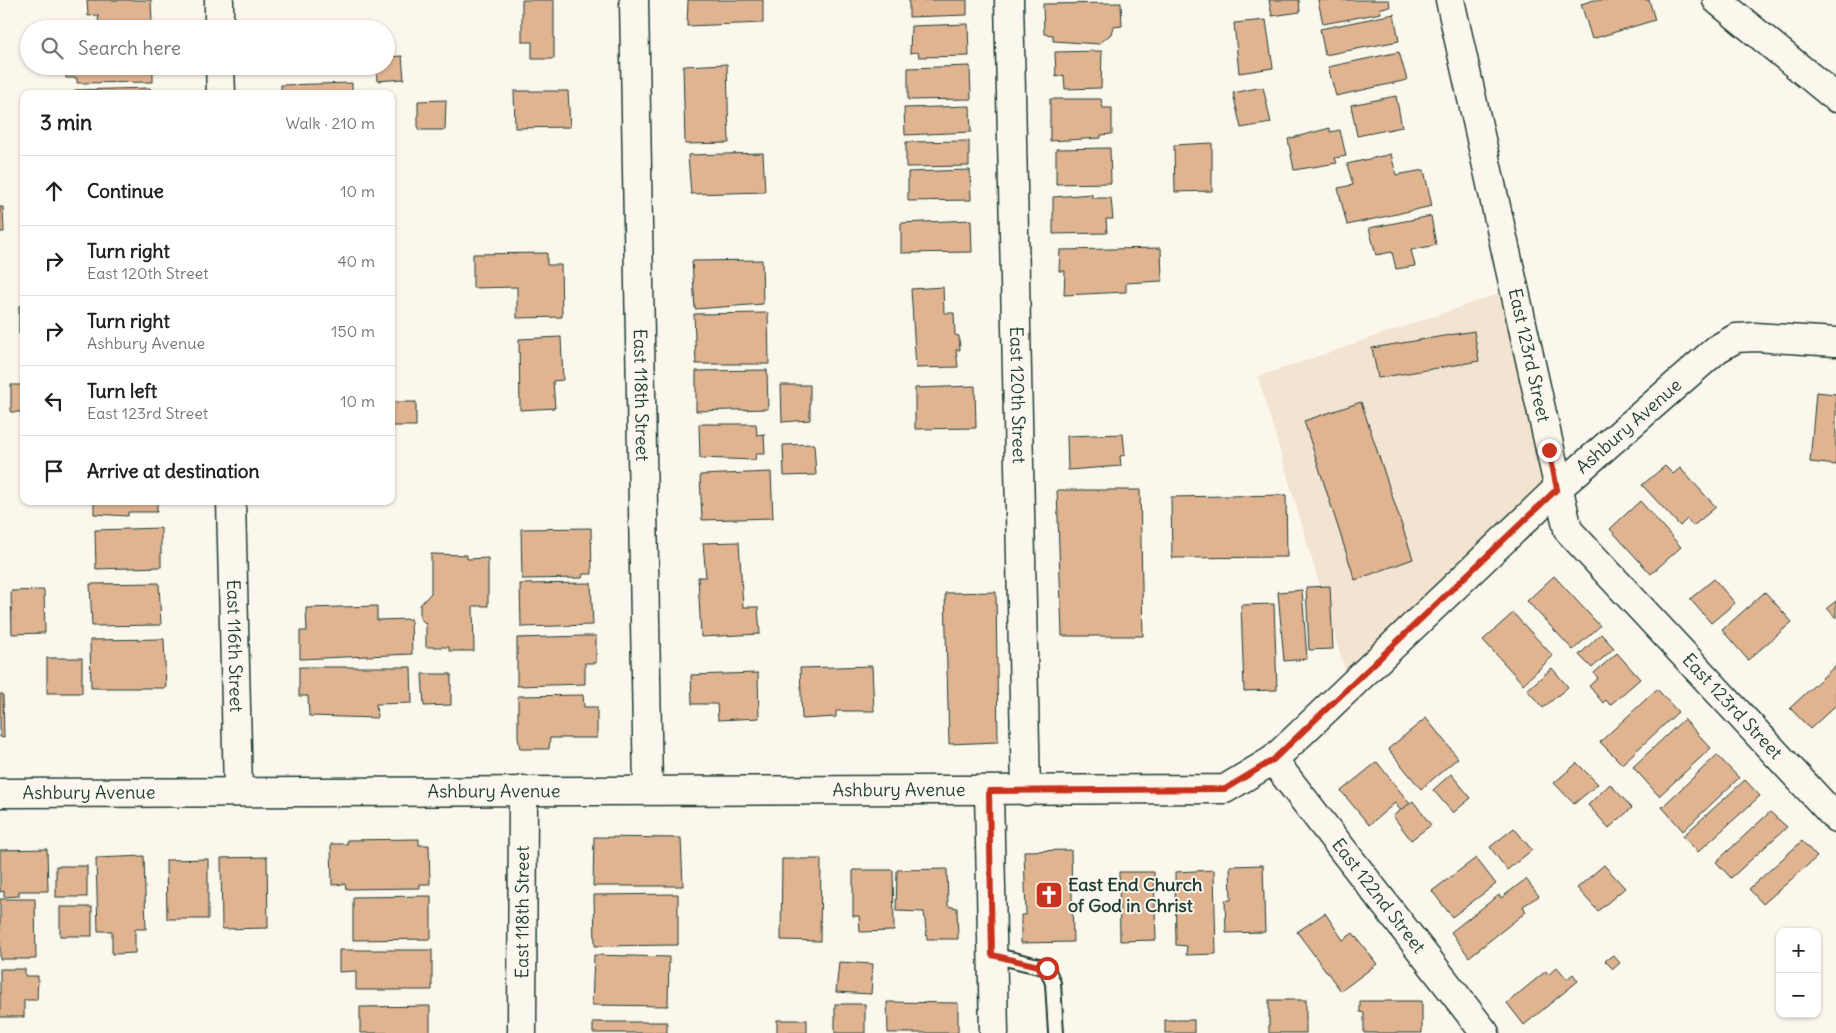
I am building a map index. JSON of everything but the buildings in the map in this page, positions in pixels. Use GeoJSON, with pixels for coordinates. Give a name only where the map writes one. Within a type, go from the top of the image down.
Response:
{"type":"FeatureCollection","features":[{"type":"Feature","properties":{"kind":"street"},"geometry":{"type":"LineString","coordinates":[[219,0],[219,20]]}},
{"type":"Feature","properties":{"kind":"street","name":"East 118th Street"},"geometry":{"type":"LineString","coordinates":[[634,0],[648,790]]}},
{"type":"Feature","properties":{"kind":"street","name":"East 120th Street"},"geometry":{"type":"LineString","coordinates":[[1009,0],[1026,791]]}},
{"type":"Feature","properties":{"kind":"street","name":"East 123rd Street"},"geometry":{"type":"LineString","coordinates":[[1450,0],[1557,489],[1568,530],[1836,818]]}},
{"type":"Feature","properties":{"kind":"street"},"geometry":{"type":"LineString","coordinates":[[1717,0],[1836,98]]}},
{"type":"Feature","properties":{"kind":"street"},"geometry":{"type":"LineString","coordinates":[[220,75],[221,90]]}},
{"type":"Feature","properties":{"kind":"street","name":"Ashbury Avenue"},"geometry":{"type":"LineString","coordinates":[[0,793],[238,790],[1026,791],[1225,789],[1273,760],[1557,489],[1701,361],[1736,338],[1755,337],[1836,342]]}},
{"type":"Feature","properties":{"kind":"street","name":"East 116th Street"},"geometry":{"type":"LineString","coordinates":[[231,505],[238,790]]}},
{"type":"Feature","properties":{"kind":"street","name":"East 122nd Street"},"geometry":{"type":"LineString","coordinates":[[1273,760],[1485,1033]]}},
{"type":"Feature","properties":{"kind":"street","name":"East 118th Street"},"geometry":{"type":"LineString","coordinates":[[522,1033],[523,790]]}},
{"type":"Feature","properties":{"kind":"street"},"geometry":{"type":"LineString","coordinates":[[989,791],[994,1033]]}},
{"type":"Feature","properties":{"kind":"lane"},"geometry":{"type":"LineString","coordinates":[[992,955],[1047,968],[1053,983],[1056,1033]]}},
{"type":"Feature","properties":{"kind":"shaded area"},"geometry":{"type":"Polygon","coordinates":[[[1513,289],[1557,489],[1350,687],[1258,377],[1513,289]]]}},
{"type":"Feature","properties":{"kind":"place","name":"East End Church of God in Christ"},"geometry":{"type":"Point","coordinates":[1049,895]}},
{"type":"Feature","properties":{"kind":"route"},"geometry":{"type":"LineString","coordinates":[[1047,968],[992,955],[989,791],[1225,789],[1273,760],[1557,489],[1549,450]]}}]}
